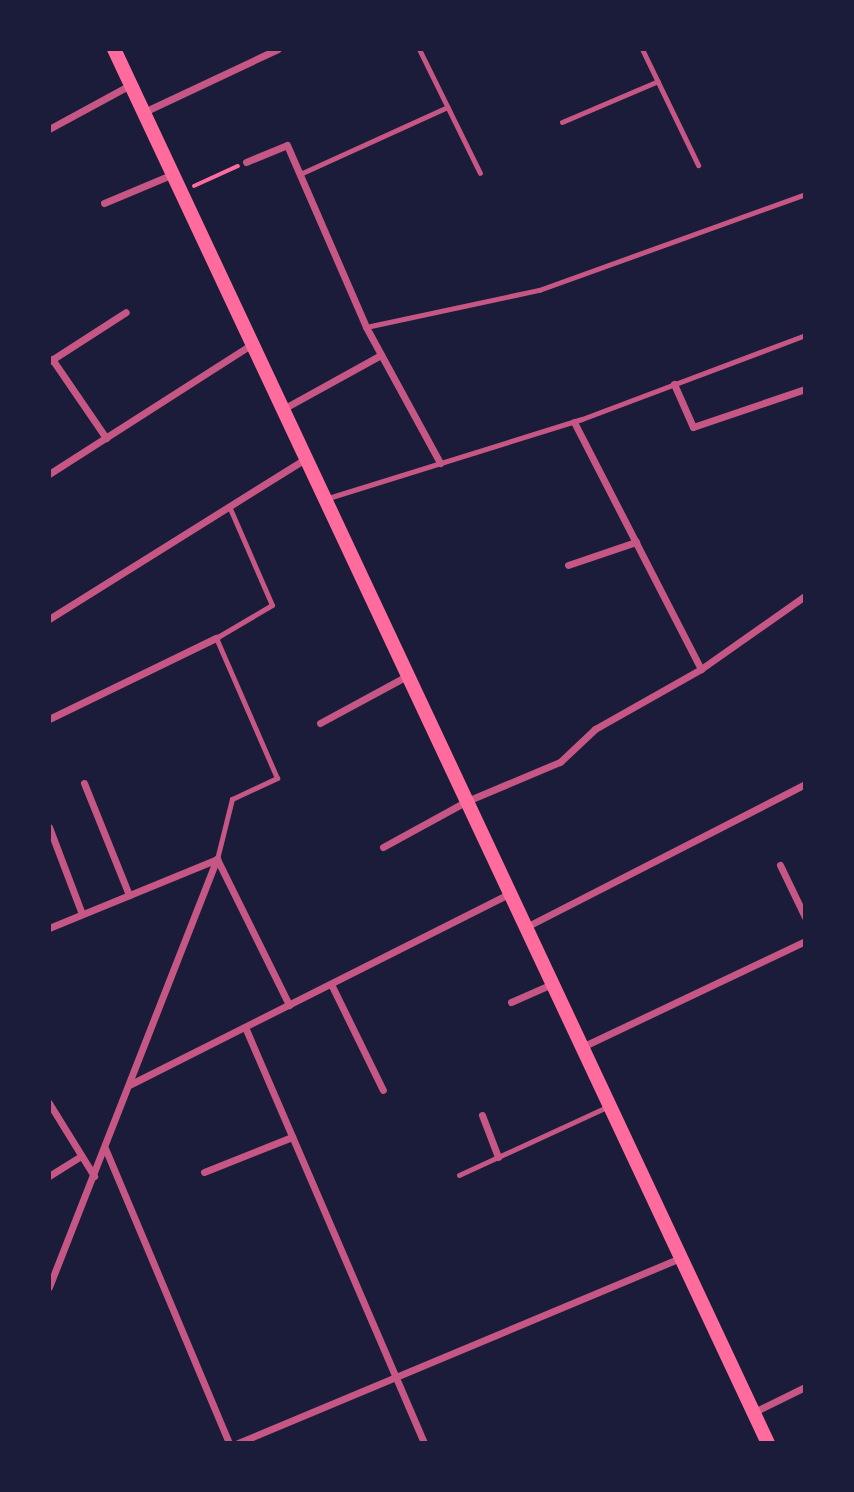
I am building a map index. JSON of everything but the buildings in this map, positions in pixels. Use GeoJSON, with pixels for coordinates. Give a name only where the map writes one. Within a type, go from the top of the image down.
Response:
{"type":"FeatureCollection","features":[{"type":"Feature","properties":{"kind":"main road"},"geometry":{"type":"LineString","coordinates":[[114,49],[768,1443]]}},
{"type":"Feature","properties":{"kind":"street"},"geometry":{"type":"LineString","coordinates":[[144,112],[278,49]]}},
{"type":"Feature","properties":{"kind":"street"},"geometry":{"type":"LineString","coordinates":[[49,129],[131,85]]}},
{"type":"Feature","properties":{"kind":"street"},"geometry":{"type":"LineString","coordinates":[[246,162],[287,145],[366,327],[440,463]]}},
{"type":"Feature","properties":{"kind":"street"},"geometry":{"type":"LineString","coordinates":[[104,203],[173,174]]}},
{"type":"Feature","properties":{"kind":"street"},"geometry":{"type":"LineString","coordinates":[[106,438],[51,360],[126,312]]}},
{"type":"Feature","properties":{"kind":"street"},"geometry":{"type":"LineString","coordinates":[[49,474],[253,344]]}},
{"type":"Feature","properties":{"kind":"street"},"geometry":{"type":"LineString","coordinates":[[283,409],[381,355]]}},
{"type":"Feature","properties":{"kind":"street"},"geometry":{"type":"LineString","coordinates":[[674,384],[693,428],[805,389]]}},
{"type":"Feature","properties":{"kind":"street"},"geometry":{"type":"LineString","coordinates":[[574,422],[701,669]]}},
{"type":"Feature","properties":{"kind":"street"},"geometry":{"type":"LineString","coordinates":[[49,619],[306,458]]}},
{"type":"Feature","properties":{"kind":"street"},"geometry":{"type":"LineString","coordinates":[[568,565],[636,542]]}},
{"type":"Feature","properties":{"kind":"street"},"geometry":{"type":"LineString","coordinates":[[383,847],[467,801],[560,762],[595,729],[701,669],[805,596]]}},
{"type":"Feature","properties":{"kind":"street"},"geometry":{"type":"LineString","coordinates":[[49,719],[216,638]]}},
{"type":"Feature","properties":{"kind":"street"},"geometry":{"type":"LineString","coordinates":[[320,723],[408,676]]}},
{"type":"Feature","properties":{"kind":"street"},"geometry":{"type":"LineString","coordinates":[[84,783],[129,895]]}},
{"type":"Feature","properties":{"kind":"street"},"geometry":{"type":"LineString","coordinates":[[526,927],[805,784]]}},
{"type":"Feature","properties":{"kind":"street"},"geometry":{"type":"LineString","coordinates":[[49,827],[82,914]]}},
{"type":"Feature","properties":{"kind":"street"},"geometry":{"type":"LineString","coordinates":[[49,928],[217,859]]}},
{"type":"Feature","properties":{"kind":"street"},"geometry":{"type":"LineString","coordinates":[[217,859],[289,1005]]}},
{"type":"Feature","properties":{"kind":"street"},"geometry":{"type":"LineString","coordinates":[[49,1287],[131,1084],[217,859]]}},
{"type":"Feature","properties":{"kind":"street"},"geometry":{"type":"LineString","coordinates":[[780,865],[804,914]]}},
{"type":"Feature","properties":{"kind":"street"},"geometry":{"type":"LineString","coordinates":[[131,1084],[510,893]]}},
{"type":"Feature","properties":{"kind":"street"},"geometry":{"type":"LineString","coordinates":[[582,1047],[805,942]]}},
{"type":"Feature","properties":{"kind":"street"},"geometry":{"type":"LineString","coordinates":[[331,984],[383,1090]]}},
{"type":"Feature","properties":{"kind":"street"},"geometry":{"type":"LineString","coordinates":[[511,1002],[552,984]]}},
{"type":"Feature","properties":{"kind":"street"},"geometry":{"type":"LineString","coordinates":[[245,1027],[424,1443]]}},
{"type":"Feature","properties":{"kind":"street"},"geometry":{"type":"LineString","coordinates":[[49,1103],[94,1176]]}},
{"type":"Feature","properties":{"kind":"street"},"geometry":{"type":"LineString","coordinates":[[482,1115],[498,1157]]}},
{"type":"Feature","properties":{"kind":"street"},"geometry":{"type":"LineString","coordinates":[[204,1172],[292,1137]]}},
{"type":"Feature","properties":{"kind":"street"},"geometry":{"type":"LineString","coordinates":[[105,1148],[229,1443]]}},
{"type":"Feature","properties":{"kind":"street"},"geometry":{"type":"LineString","coordinates":[[49,1176],[82,1156]]}},
{"type":"Feature","properties":{"kind":"street"},"geometry":{"type":"LineString","coordinates":[[238,1443],[681,1258]]}},
{"type":"Feature","properties":{"kind":"street"},"geometry":{"type":"LineString","coordinates":[[753,1412],[805,1387]]}},
{"type":"Feature","properties":{"kind":"lane"},"geometry":{"type":"LineString","coordinates":[[419,49],[480,173]]}},
{"type":"Feature","properties":{"kind":"lane"},"geometry":{"type":"LineString","coordinates":[[642,49],[698,165]]}},
{"type":"Feature","properties":{"kind":"lane"},"geometry":{"type":"LineString","coordinates":[[562,122],[657,81]]}},
{"type":"Feature","properties":{"kind":"lane"},"geometry":{"type":"LineString","coordinates":[[300,174],[448,107]]}},
{"type":"Feature","properties":{"kind":"lane"},"geometry":{"type":"LineString","coordinates":[[366,327],[538,290],[805,194]]}},
{"type":"Feature","properties":{"kind":"lane"},"geometry":{"type":"LineString","coordinates":[[325,499],[574,422],[805,335]]}},
{"type":"Feature","properties":{"kind":"lane"},"geometry":{"type":"LineString","coordinates":[[217,859],[232,799],[277,778],[216,638],[272,605],[229,506]]}},
{"type":"Feature","properties":{"kind":"lane"},"geometry":{"type":"LineString","coordinates":[[459,1175],[610,1106]]}},
{"type":"Feature","properties":{"kind":"path"},"geometry":{"type":"LineString","coordinates":[[181,192],[246,162]]}}]}
